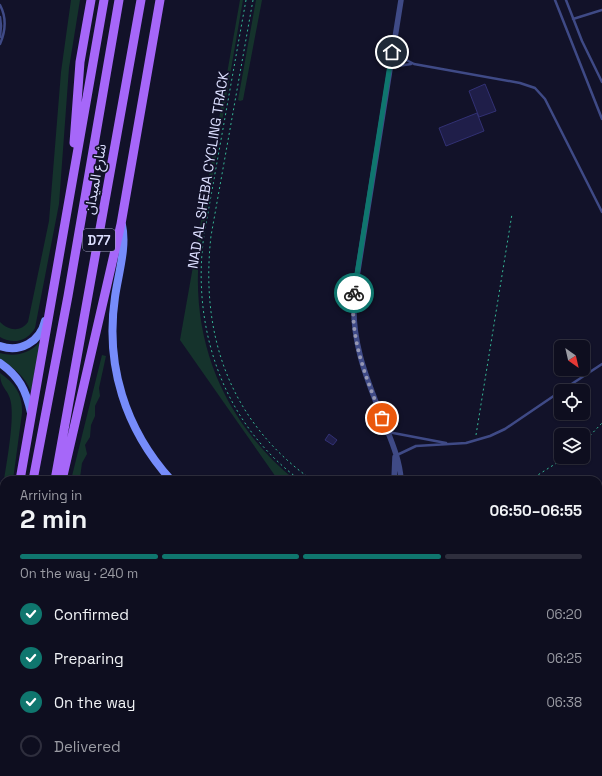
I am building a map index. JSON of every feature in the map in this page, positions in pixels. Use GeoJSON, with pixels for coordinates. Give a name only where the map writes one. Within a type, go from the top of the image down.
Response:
{"type":"FeatureCollection","features":[{"type":"Feature","properties":{"kind":"main road"},"geometry":{"type":"LineString","coordinates":[[74,172],[80,62],[91,0]]}},
{"type":"Feature","properties":{"kind":"main road"},"geometry":{"type":"LineString","coordinates":[[21,476],[104,0]]}},
{"type":"Feature","properties":{"kind":"main road","name":"شارع الميدان"},"geometry":{"type":"LineString","coordinates":[[34,476],[69,288],[119,0]]}},
{"type":"Feature","properties":{"kind":"main road","name":"شارع الميدان"},"geometry":{"type":"LineString","coordinates":[[56,476],[141,0]]}},
{"type":"Feature","properties":{"kind":"main road"},"geometry":{"type":"LineString","coordinates":[[63,476],[121,224],[161,1]]}},
{"type":"Feature","properties":{"kind":"street"},"geometry":{"type":"LineString","coordinates":[[400,0],[355,289],[353,313],[355,337],[362,364],[388,431],[400,468],[401,476]]}},
{"type":"Feature","properties":{"kind":"street"},"geometry":{"type":"LineString","coordinates":[[121,224],[123,242],[112,322],[116,376],[124,403],[136,431],[154,459],[168,476]]}},
{"type":"Feature","properties":{"kind":"street"},"geometry":{"type":"LineString","coordinates":[[0,346],[11,349],[21,347],[30,343],[37,337],[44,324],[54,290]]}},
{"type":"Feature","properties":{"kind":"street"},"geometry":{"type":"LineString","coordinates":[[0,363],[14,374],[22,384],[32,415]]}},
{"type":"Feature","properties":{"kind":"street"},"geometry":{"type":"LineString","coordinates":[[394,476],[395,456]]}},
{"type":"Feature","properties":{"kind":"lane"},"geometry":{"type":"LineString","coordinates":[[559,0],[555,1],[602,119]]}},
{"type":"Feature","properties":{"kind":"lane"},"geometry":{"type":"LineString","coordinates":[[566,0],[573,19],[602,82]]}},
{"type":"Feature","properties":{"kind":"lane"},"geometry":{"type":"LineString","coordinates":[[0,5],[5,17],[6,26],[0,44]]}},
{"type":"Feature","properties":{"kind":"lane"},"geometry":{"type":"LineString","coordinates":[[573,19],[602,10]]}},
{"type":"Feature","properties":{"kind":"lane"},"geometry":{"type":"LineString","coordinates":[[0,17],[2,26],[0,37]]}},
{"type":"Feature","properties":{"kind":"lane"},"geometry":{"type":"LineString","coordinates":[[392,52],[414,64]]}},
{"type":"Feature","properties":{"kind":"lane"},"geometry":{"type":"LineString","coordinates":[[390,67],[414,64],[525,84],[535,88],[545,99],[602,212]]}},
{"type":"Feature","properties":{"kind":"lane"},"geometry":{"type":"LineString","coordinates":[[572,384],[602,364]]}},
{"type":"Feature","properties":{"kind":"lane"},"geometry":{"type":"LineString","coordinates":[[395,456],[416,446],[475,441],[505,429],[554,396]]}},
{"type":"Feature","properties":{"kind":"lane"},"geometry":{"type":"LineString","coordinates":[[388,431],[409,437],[442,441],[446,444]]}},
{"type":"Feature","properties":{"kind":"path","name":"NAD AL SHEBA CYCLING TRACK"},"geometry":{"type":"LineString","coordinates":[[246,0],[203,242],[201,277],[202,304],[210,348],[220,378],[232,401],[246,424],[264,447],[296,476]]}},
{"type":"Feature","properties":{"kind":"path"},"geometry":{"type":"LineString","coordinates":[[253,0],[211,236],[208,268],[210,311],[222,364],[242,406],[270,444],[290,463],[307,476]]}},
{"type":"Feature","properties":{"kind":"path"},"geometry":{"type":"LineString","coordinates":[[475,441],[512,214]]}},
{"type":"Feature","properties":{"kind":"path"},"geometry":{"type":"LineString","coordinates":[[590,436],[602,423]]}},
{"type":"Feature","properties":{"kind":"path"},"geometry":{"type":"LineString","coordinates":[[536,476],[555,464]]}},
{"type":"Feature","properties":{"kind":"green space"},"geometry":{"type":"Polygon","coordinates":[[[71,0],[80,0],[69,68],[59,204],[35,328],[24,339],[10,341],[0,337],[0,322],[7,327],[18,329],[28,322],[49,221],[61,72],[71,0]]]}},
{"type":"Feature","properties":{"kind":"green space"},"geometry":{"type":"Polygon","coordinates":[[[240,0],[243,0],[199,254],[198,287],[201,319],[207,350],[218,379],[232,407],[249,433],[270,458],[290,476],[275,476],[180,340],[240,0]]]}},
{"type":"Feature","properties":{"kind":"green space"},"geometry":{"type":"Polygon","coordinates":[[[256,0],[262,0],[243,100],[240,101],[238,100],[256,0]]]}},
{"type":"Feature","properties":{"kind":"green space"},"geometry":{"type":"Polygon","coordinates":[[[39,343],[31,392],[26,381],[0,359],[0,353],[11,355],[21,354],[35,347],[39,343]]]}},
{"type":"Feature","properties":{"kind":"green space"},"geometry":{"type":"Polygon","coordinates":[[[102,355],[106,356],[99,388],[100,396],[95,406],[95,416],[91,425],[90,437],[85,445],[87,454],[82,463],[80,476],[72,476],[102,355]]]}},
{"type":"Feature","properties":{"kind":"green space"},"geometry":{"type":"Polygon","coordinates":[[[0,373],[14,385],[19,395],[22,407],[14,476],[5,476],[10,441],[12,411],[10,398],[0,378],[0,373]]]}},
{"type":"Feature","properties":{"kind":"building"},"geometry":{"type":"Polygon","coordinates":[[[485,84],[496,111],[479,117],[469,91],[485,84]]]}},
{"type":"Feature","properties":{"kind":"building"},"geometry":{"type":"Polygon","coordinates":[[[477,113],[484,131],[446,146],[439,128],[477,113]]]}},
{"type":"Feature","properties":{"kind":"building"},"geometry":{"type":"Polygon","coordinates":[[[329,434],[337,440],[333,445],[325,440],[329,434]]]}},
{"type":"Feature","properties":{"kind":"way so far"},"geometry":{"type":"LineString","coordinates":[[354,293],[353,325],[355,337],[366,378],[382,418]]}},
{"type":"Feature","properties":{"kind":"route"},"geometry":{"type":"LineString","coordinates":[[354,293],[392,52]]}}]}
